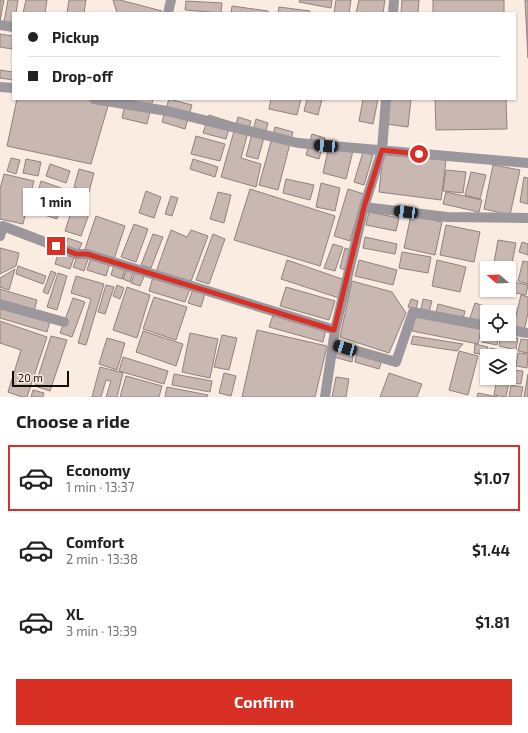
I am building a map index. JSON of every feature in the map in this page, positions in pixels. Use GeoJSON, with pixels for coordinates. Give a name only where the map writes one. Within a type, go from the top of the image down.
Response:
{"type":"FeatureCollection","features":[{"type":"Feature","properties":{"kind":"street"},"geometry":{"type":"LineString","coordinates":[[168,12],[171,0]]}},
{"type":"Feature","properties":{"kind":"street"},"geometry":{"type":"LineString","coordinates":[[393,12],[394,0]]}},
{"type":"Feature","properties":{"kind":"street"},"geometry":{"type":"LineString","coordinates":[[0,25],[12,27]]}},
{"type":"Feature","properties":{"kind":"street"},"geometry":{"type":"LineString","coordinates":[[0,87],[12,88]]}},
{"type":"Feature","properties":{"kind":"street"},"geometry":{"type":"LineString","coordinates":[[100,100],[167,111],[298,144],[528,163]]}},
{"type":"Feature","properties":{"kind":"street"},"geometry":{"type":"LineString","coordinates":[[325,397],[334,330],[364,207],[382,150],[386,100]]}},
{"type":"Feature","properties":{"kind":"street"},"geometry":{"type":"LineString","coordinates":[[364,207],[447,218],[528,218]]}},
{"type":"Feature","properties":{"kind":"street"},"geometry":{"type":"LineString","coordinates":[[0,236],[1,226],[76,254],[87,254],[334,330]]}},
{"type":"Feature","properties":{"kind":"street"},"geometry":{"type":"LineString","coordinates":[[0,304],[64,322]]}},
{"type":"Feature","properties":{"kind":"street"},"geometry":{"type":"LineString","coordinates":[[333,344],[396,362],[413,312],[480,325]]}},
{"type":"Feature","properties":{"kind":"street"},"geometry":{"type":"LineString","coordinates":[[516,331],[528,333]]}},
{"type":"Feature","properties":{"kind":"building"},"geometry":{"type":"Polygon","coordinates":[[[0,0],[4,0],[0,21],[0,0]]]}},
{"type":"Feature","properties":{"kind":"building"},"geometry":{"type":"Polygon","coordinates":[[[8,0],[18,0],[16,12],[12,12],[12,23],[4,22],[8,0]]]}},
{"type":"Feature","properties":{"kind":"building"},"geometry":{"type":"Polygon","coordinates":[[[26,0],[47,0],[45,12],[23,12],[26,0]]]}},
{"type":"Feature","properties":{"kind":"building"},"geometry":{"type":"Polygon","coordinates":[[[69,0],[86,0],[84,12],[67,12],[69,0]]]}},
{"type":"Feature","properties":{"kind":"building"},"geometry":{"type":"Polygon","coordinates":[[[113,0],[120,0],[162,11],[162,12],[117,12],[113,0]]]}},
{"type":"Feature","properties":{"kind":"building"},"geometry":{"type":"Polygon","coordinates":[[[300,0],[332,0],[331,8],[299,2],[300,0]]]}},
{"type":"Feature","properties":{"kind":"building"},"geometry":{"type":"Polygon","coordinates":[[[336,0],[351,0],[349,12],[334,12],[336,0]]]}},
{"type":"Feature","properties":{"kind":"building"},"geometry":{"type":"Polygon","coordinates":[[[359,0],[385,0],[383,12],[356,12],[359,0]]]}},
{"type":"Feature","properties":{"kind":"building"},"geometry":{"type":"Polygon","coordinates":[[[402,0],[419,0],[418,12],[401,12],[402,0]]]}},
{"type":"Feature","properties":{"kind":"building"},"geometry":{"type":"Polygon","coordinates":[[[433,0],[504,0],[504,12],[433,12],[433,0]]]}},
{"type":"Feature","properties":{"kind":"building"},"geometry":{"type":"Polygon","coordinates":[[[525,0],[528,0],[528,58],[525,0]]]}},
{"type":"Feature","properties":{"kind":"building"},"geometry":{"type":"Polygon","coordinates":[[[186,1],[222,3],[221,12],[185,10],[186,1]]]}},
{"type":"Feature","properties":{"kind":"building"},"geometry":{"type":"Polygon","coordinates":[[[232,6],[268,11],[268,12],[231,12],[232,6]]]}},
{"type":"Feature","properties":{"kind":"building"},"geometry":{"type":"Polygon","coordinates":[[[279,7],[310,11],[310,12],[278,12],[279,7]]]}},
{"type":"Feature","properties":{"kind":"building"},"geometry":{"type":"Polygon","coordinates":[[[0,34],[12,36],[12,49],[0,47],[0,34]]]}},
{"type":"Feature","properties":{"kind":"building"},"geometry":{"type":"Polygon","coordinates":[[[0,70],[12,72],[12,80],[0,78],[0,70]]]}},
{"type":"Feature","properties":{"kind":"building"},"geometry":{"type":"Polygon","coordinates":[[[17,100],[110,100],[91,164],[7,146],[17,100]]]}},
{"type":"Feature","properties":{"kind":"building"},"geometry":{"type":"Polygon","coordinates":[[[126,100],[153,100],[147,124],[122,118],[126,100]]]}},
{"type":"Feature","properties":{"kind":"building"},"geometry":{"type":"Polygon","coordinates":[[[169,100],[192,105],[185,129],[162,122],[169,100]]]}},
{"type":"Feature","properties":{"kind":"building"},"geometry":{"type":"Polygon","coordinates":[[[271,100],[301,100],[297,115],[269,109],[271,100]]]}},
{"type":"Feature","properties":{"kind":"building"},"geometry":{"type":"Polygon","coordinates":[[[307,100],[322,100],[318,115],[304,111],[307,100]]]}},
{"type":"Feature","properties":{"kind":"building"},"geometry":{"type":"Polygon","coordinates":[[[363,100],[378,100],[373,124],[359,121],[363,100]]]}},
{"type":"Feature","properties":{"kind":"building"},"geometry":{"type":"Polygon","coordinates":[[[389,100],[411,100],[408,127],[386,124],[389,100]]]}},
{"type":"Feature","properties":{"kind":"building"},"geometry":{"type":"Polygon","coordinates":[[[435,100],[506,100],[507,129],[436,130],[435,100]]]}},
{"type":"Feature","properties":{"kind":"building"},"geometry":{"type":"Polygon","coordinates":[[[209,115],[231,122],[226,139],[203,133],[209,115]]]}},
{"type":"Feature","properties":{"kind":"building"},"geometry":{"type":"Polygon","coordinates":[[[238,117],[251,121],[241,158],[261,164],[256,187],[221,177],[238,117]]]}},
{"type":"Feature","properties":{"kind":"building"},"geometry":{"type":"Polygon","coordinates":[[[256,119],[268,123],[258,159],[246,156],[256,119]]]}},
{"type":"Feature","properties":{"kind":"building"},"geometry":{"type":"Polygon","coordinates":[[[275,127],[293,132],[278,190],[259,185],[275,127]]]}},
{"type":"Feature","properties":{"kind":"building"},"geometry":{"type":"Polygon","coordinates":[[[312,134],[325,138],[319,159],[306,155],[312,134]]]}},
{"type":"Feature","properties":{"kind":"building"},"geometry":{"type":"Polygon","coordinates":[[[196,136],[225,144],[220,161],[191,154],[196,136]]]}},
{"type":"Feature","properties":{"kind":"building"},"geometry":{"type":"Polygon","coordinates":[[[330,141],[354,147],[346,179],[323,173],[330,141]]]}},
{"type":"Feature","properties":{"kind":"building"},"geometry":{"type":"Polygon","coordinates":[[[363,152],[373,155],[364,185],[354,182],[363,152]]]}},
{"type":"Feature","properties":{"kind":"building"},"geometry":{"type":"Polygon","coordinates":[[[383,153],[446,160],[441,200],[379,192],[383,153]]]}},
{"type":"Feature","properties":{"kind":"building"},"geometry":{"type":"Polygon","coordinates":[[[11,158],[20,160],[16,174],[7,171],[11,158]]]}},
{"type":"Feature","properties":{"kind":"building"},"geometry":{"type":"Polygon","coordinates":[[[26,159],[41,162],[38,176],[23,173],[26,159]]]}},
{"type":"Feature","properties":{"kind":"building"},"geometry":{"type":"Polygon","coordinates":[[[193,159],[218,167],[215,177],[190,169],[193,159]]]}},
{"type":"Feature","properties":{"kind":"building"},"geometry":{"type":"Polygon","coordinates":[[[50,164],[70,171],[66,183],[46,176],[50,164]]]}},
{"type":"Feature","properties":{"kind":"building"},"geometry":{"type":"Polygon","coordinates":[[[493,165],[520,170],[510,215],[484,209],[493,165]]]}},
{"type":"Feature","properties":{"kind":"building"},"geometry":{"type":"Polygon","coordinates":[[[79,169],[94,173],[89,192],[74,187],[79,169]]]}},
{"type":"Feature","properties":{"kind":"building"},"geometry":{"type":"Polygon","coordinates":[[[446,170],[466,172],[463,193],[443,191],[446,170]]]}},
{"type":"Feature","properties":{"kind":"building"},"geometry":{"type":"Polygon","coordinates":[[[471,172],[486,175],[480,199],[465,195],[471,172]]]}},
{"type":"Feature","properties":{"kind":"building"},"geometry":{"type":"Polygon","coordinates":[[[4,174],[34,181],[23,224],[0,219],[0,189],[4,174]]]}},
{"type":"Feature","properties":{"kind":"building"},"geometry":{"type":"Polygon","coordinates":[[[524,177],[528,178],[528,204],[520,202],[524,177]]]}},
{"type":"Feature","properties":{"kind":"building"},"geometry":{"type":"Polygon","coordinates":[[[286,179],[314,185],[310,200],[283,193],[286,179]]]}},
{"type":"Feature","properties":{"kind":"building"},"geometry":{"type":"Polygon","coordinates":[[[41,181],[67,190],[57,219],[32,211],[41,181]]]}},
{"type":"Feature","properties":{"kind":"building"},"geometry":{"type":"Polygon","coordinates":[[[321,183],[340,188],[335,211],[316,207],[321,183]]]}},
{"type":"Feature","properties":{"kind":"building"},"geometry":{"type":"Polygon","coordinates":[[[250,189],[335,216],[320,266],[234,240],[250,189]]]}},
{"type":"Feature","properties":{"kind":"building"},"geometry":{"type":"Polygon","coordinates":[[[348,189],[364,194],[350,241],[334,236],[348,189]]]}},
{"type":"Feature","properties":{"kind":"building"},"geometry":{"type":"Polygon","coordinates":[[[146,191],[161,197],[154,218],[139,213],[146,191]]]}},
{"type":"Feature","properties":{"kind":"building"},"geometry":{"type":"Polygon","coordinates":[[[218,192],[231,195],[224,223],[210,219],[218,192]]]}},
{"type":"Feature","properties":{"kind":"building"},"geometry":{"type":"Polygon","coordinates":[[[446,192],[482,200],[479,212],[443,204],[446,192]]]}},
{"type":"Feature","properties":{"kind":"building"},"geometry":{"type":"Polygon","coordinates":[[[171,196],[178,198],[172,216],[165,214],[171,196]]]}},
{"type":"Feature","properties":{"kind":"building"},"geometry":{"type":"Polygon","coordinates":[[[72,209],[89,214],[81,236],[65,231],[72,209]]]}},
{"type":"Feature","properties":{"kind":"building"},"geometry":{"type":"Polygon","coordinates":[[[369,212],[399,218],[396,231],[366,225],[369,212]]]}},
{"type":"Feature","properties":{"kind":"building"},"geometry":{"type":"Polygon","coordinates":[[[411,215],[442,222],[435,255],[404,248],[411,215]]]}},
{"type":"Feature","properties":{"kind":"building"},"geometry":{"type":"Polygon","coordinates":[[[96,216],[125,226],[114,259],[85,249],[96,216]]]}},
{"type":"Feature","properties":{"kind":"building"},"geometry":{"type":"Polygon","coordinates":[[[134,224],[148,229],[136,262],[121,257],[134,224]]]}},
{"type":"Feature","properties":{"kind":"building"},"geometry":{"type":"Polygon","coordinates":[[[446,225],[480,232],[474,262],[440,255],[446,225]]]}},
{"type":"Feature","properties":{"kind":"building"},"geometry":{"type":"Polygon","coordinates":[[[171,230],[187,237],[191,230],[208,236],[190,284],[156,272],[171,230]]]}},
{"type":"Feature","properties":{"kind":"building"},"geometry":{"type":"Polygon","coordinates":[[[153,234],[163,237],[151,268],[141,265],[153,234]]]}},
{"type":"Feature","properties":{"kind":"building"},"geometry":{"type":"Polygon","coordinates":[[[213,234],[225,239],[209,284],[196,280],[213,234]]]}},
{"type":"Feature","properties":{"kind":"building"},"geometry":{"type":"Polygon","coordinates":[[[365,237],[397,244],[395,254],[363,248],[365,237]]]}},
{"type":"Feature","properties":{"kind":"building"},"geometry":{"type":"Polygon","coordinates":[[[68,238],[82,243],[78,252],[65,247],[68,238]]]}},
{"type":"Feature","properties":{"kind":"building"},"geometry":{"type":"Polygon","coordinates":[[[498,240],[516,243],[512,261],[494,261],[498,240]]]}},
{"type":"Feature","properties":{"kind":"building"},"geometry":{"type":"Polygon","coordinates":[[[522,242],[528,244],[528,255],[519,252],[522,242]]]}},
{"type":"Feature","properties":{"kind":"building"},"geometry":{"type":"Polygon","coordinates":[[[333,244],[343,247],[335,271],[324,268],[333,244]]]}},
{"type":"Feature","properties":{"kind":"building"},"geometry":{"type":"Polygon","coordinates":[[[0,248],[19,253],[16,266],[0,274],[0,248]]]}},
{"type":"Feature","properties":{"kind":"building"},"geometry":{"type":"Polygon","coordinates":[[[345,248],[351,250],[345,270],[340,268],[345,248]]]}},
{"type":"Feature","properties":{"kind":"building"},"geometry":{"type":"Polygon","coordinates":[[[402,252],[431,257],[428,273],[399,268],[402,252]]]}},
{"type":"Feature","properties":{"kind":"building"},"geometry":{"type":"Polygon","coordinates":[[[58,253],[74,257],[70,269],[55,264],[58,253]]]}},
{"type":"Feature","properties":{"kind":"building"},"geometry":{"type":"Polygon","coordinates":[[[89,256],[84,271],[73,267],[77,257],[89,256]]]}},
{"type":"Feature","properties":{"kind":"building"},"geometry":{"type":"Polygon","coordinates":[[[91,257],[110,263],[106,276],[87,270],[91,257]]]}},
{"type":"Feature","properties":{"kind":"building"},"geometry":{"type":"Polygon","coordinates":[[[287,260],[345,280],[339,298],[281,279],[287,260]]]}},
{"type":"Feature","properties":{"kind":"building"},"geometry":{"type":"Polygon","coordinates":[[[359,260],[397,270],[393,285],[355,276],[359,260]]]}},
{"type":"Feature","properties":{"kind":"building"},"geometry":{"type":"Polygon","coordinates":[[[437,260],[466,267],[460,292],[432,286],[437,260]]]}},
{"type":"Feature","properties":{"kind":"building"},"geometry":{"type":"Polygon","coordinates":[[[523,261],[528,262],[528,284],[518,281],[523,261]]]}},
{"type":"Feature","properties":{"kind":"building"},"geometry":{"type":"Polygon","coordinates":[[[114,265],[125,269],[122,279],[111,275],[114,265]]]}},
{"type":"Feature","properties":{"kind":"building"},"geometry":{"type":"Polygon","coordinates":[[[18,266],[46,276],[43,284],[16,274],[18,266]]]}},
{"type":"Feature","properties":{"kind":"building"},"geometry":{"type":"Polygon","coordinates":[[[127,268],[134,270],[130,282],[123,279],[127,268]]]}},
{"type":"Feature","properties":{"kind":"building"},"geometry":{"type":"Polygon","coordinates":[[[15,269],[9,290],[0,287],[0,278],[15,269]]]}},
{"type":"Feature","properties":{"kind":"building"},"geometry":{"type":"Polygon","coordinates":[[[136,270],[145,274],[140,286],[131,283],[136,270]]]}},
{"type":"Feature","properties":{"kind":"building"},"geometry":{"type":"Polygon","coordinates":[[[51,271],[56,273],[48,294],[43,292],[51,271]]]}},
{"type":"Feature","properties":{"kind":"building"},"geometry":{"type":"Polygon","coordinates":[[[58,273],[67,276],[57,310],[47,307],[58,273]]]}},
{"type":"Feature","properties":{"kind":"building"},"geometry":{"type":"Polygon","coordinates":[[[76,276],[104,284],[86,345],[78,343],[91,299],[71,293],[76,276]]]}},
{"type":"Feature","properties":{"kind":"building"},"geometry":{"type":"Polygon","coordinates":[[[153,277],[190,289],[185,302],[149,291],[153,277]]]}},
{"type":"Feature","properties":{"kind":"building"},"geometry":{"type":"Polygon","coordinates":[[[352,281],[392,292],[406,313],[389,353],[340,337],[352,281]]]}},
{"type":"Feature","properties":{"kind":"building"},"geometry":{"type":"Polygon","coordinates":[[[516,283],[528,285],[526,295],[516,293],[516,283]]]}},
{"type":"Feature","properties":{"kind":"building"},"geometry":{"type":"Polygon","coordinates":[[[106,285],[114,287],[105,314],[98,312],[106,285]]]}},
{"type":"Feature","properties":{"kind":"building"},"geometry":{"type":"Polygon","coordinates":[[[117,285],[124,288],[120,299],[113,296],[117,285]]]}},
{"type":"Feature","properties":{"kind":"building"},"geometry":{"type":"Polygon","coordinates":[[[127,287],[150,295],[137,338],[113,330],[127,287]]]}},
{"type":"Feature","properties":{"kind":"building"},"geometry":{"type":"Polygon","coordinates":[[[286,287],[335,301],[329,320],[280,306],[286,287]]]}},
{"type":"Feature","properties":{"kind":"building"},"geometry":{"type":"Polygon","coordinates":[[[0,289],[37,300],[34,311],[0,301],[0,289]]]}},
{"type":"Feature","properties":{"kind":"building"},"geometry":{"type":"Polygon","coordinates":[[[193,289],[205,293],[201,307],[188,303],[193,289]]]}},
{"type":"Feature","properties":{"kind":"building"},"geometry":{"type":"Polygon","coordinates":[[[521,295],[528,297],[528,313],[524,331],[516,329],[516,316],[521,295]]]}},
{"type":"Feature","properties":{"kind":"building"},"geometry":{"type":"Polygon","coordinates":[[[154,297],[187,307],[176,340],[143,329],[154,297]]]}},
{"type":"Feature","properties":{"kind":"building"},"geometry":{"type":"Polygon","coordinates":[[[73,298],[85,302],[72,337],[60,333],[73,298]]]}},
{"type":"Feature","properties":{"kind":"building"},"geometry":{"type":"Polygon","coordinates":[[[411,299],[418,301],[416,309],[408,307],[411,299]]]}},
{"type":"Feature","properties":{"kind":"building"},"geometry":{"type":"Polygon","coordinates":[[[423,299],[432,301],[429,312],[421,310],[423,299]]]}},
{"type":"Feature","properties":{"kind":"building"},"geometry":{"type":"Polygon","coordinates":[[[475,303],[481,305],[480,305],[480,320],[470,318],[475,303]]]}},
{"type":"Feature","properties":{"kind":"building"},"geometry":{"type":"Polygon","coordinates":[[[438,304],[465,311],[463,319],[436,313],[438,304]]]}},
{"type":"Feature","properties":{"kind":"building"},"geometry":{"type":"Polygon","coordinates":[[[0,307],[50,321],[47,332],[0,318],[0,307]]]}},
{"type":"Feature","properties":{"kind":"building"},"geometry":{"type":"Polygon","coordinates":[[[273,315],[326,329],[323,342],[269,327],[273,315]]]}},
{"type":"Feature","properties":{"kind":"building"},"geometry":{"type":"Polygon","coordinates":[[[415,316],[480,329],[480,334],[478,344],[412,331],[415,316]]]}},
{"type":"Feature","properties":{"kind":"building"},"geometry":{"type":"Polygon","coordinates":[[[0,321],[47,337],[27,397],[22,397],[8,392],[21,350],[0,343],[0,321]]]}},
{"type":"Feature","properties":{"kind":"building"},"geometry":{"type":"Polygon","coordinates":[[[257,330],[327,346],[315,397],[242,397],[257,330]]]}},
{"type":"Feature","properties":{"kind":"building"},"geometry":{"type":"Polygon","coordinates":[[[143,331],[183,344],[176,366],[136,352],[143,331]]]}},
{"type":"Feature","properties":{"kind":"building"},"geometry":{"type":"Polygon","coordinates":[[[190,333],[218,339],[210,378],[182,372],[190,333]]]}},
{"type":"Feature","properties":{"kind":"building"},"geometry":{"type":"Polygon","coordinates":[[[222,335],[237,338],[229,370],[214,367],[222,335]]]}},
{"type":"Feature","properties":{"kind":"building"},"geometry":{"type":"Polygon","coordinates":[[[51,336],[67,340],[50,391],[35,386],[51,336]]]}},
{"type":"Feature","properties":{"kind":"building"},"geometry":{"type":"Polygon","coordinates":[[[413,336],[463,344],[457,351],[411,344],[413,336]]]}},
{"type":"Feature","properties":{"kind":"building"},"geometry":{"type":"Polygon","coordinates":[[[107,338],[125,343],[117,370],[99,364],[107,338]]]}},
{"type":"Feature","properties":{"kind":"building"},"geometry":{"type":"Polygon","coordinates":[[[516,338],[518,338],[516,350],[499,346],[500,341],[516,341],[516,338]]]}},
{"type":"Feature","properties":{"kind":"building"},"geometry":{"type":"Polygon","coordinates":[[[521,339],[528,340],[528,353],[518,351],[521,339]]]}},
{"type":"Feature","properties":{"kind":"building"},"geometry":{"type":"Polygon","coordinates":[[[482,341],[498,341],[497,345],[482,341]]]}},
{"type":"Feature","properties":{"kind":"building"},"geometry":{"type":"Polygon","coordinates":[[[475,344],[488,347],[488,349],[480,349],[480,354],[474,353],[475,344]]]}},
{"type":"Feature","properties":{"kind":"building"},"geometry":{"type":"Polygon","coordinates":[[[336,347],[354,352],[352,362],[334,357],[336,347]]]}},
{"type":"Feature","properties":{"kind":"building"},"geometry":{"type":"Polygon","coordinates":[[[459,351],[478,356],[468,395],[449,390],[459,351]]]}},
{"type":"Feature","properties":{"kind":"building"},"geometry":{"type":"Polygon","coordinates":[[[357,353],[382,360],[379,369],[355,362],[357,353]]]}},
{"type":"Feature","properties":{"kind":"building"},"geometry":{"type":"Polygon","coordinates":[[[518,353],[528,354],[527,368],[516,366],[518,353]]]}},
{"type":"Feature","properties":{"kind":"building"},"geometry":{"type":"Polygon","coordinates":[[[123,357],[168,371],[164,384],[119,371],[123,357]]]}},
{"type":"Feature","properties":{"kind":"building"},"geometry":{"type":"Polygon","coordinates":[[[100,367],[123,373],[117,397],[106,397],[111,381],[106,380],[101,397],[92,397],[100,367]]]}},
{"type":"Feature","properties":{"kind":"building"},"geometry":{"type":"Polygon","coordinates":[[[516,370],[523,371],[521,384],[516,384],[516,370]]]}},
{"type":"Feature","properties":{"kind":"building"},"geometry":{"type":"Polygon","coordinates":[[[224,373],[236,376],[231,396],[219,393],[224,373]]]}},
{"type":"Feature","properties":{"kind":"building"},"geometry":{"type":"Polygon","coordinates":[[[389,373],[422,384],[417,397],[380,397],[389,373]]]}},
{"type":"Feature","properties":{"kind":"building"},"geometry":{"type":"Polygon","coordinates":[[[174,374],[212,381],[210,392],[172,385],[174,374]]]}},
{"type":"Feature","properties":{"kind":"building"},"geometry":{"type":"Polygon","coordinates":[[[528,374],[528,397],[524,397],[528,374]]]}},
{"type":"Feature","properties":{"kind":"building"},"geometry":{"type":"Polygon","coordinates":[[[126,376],[162,386],[159,397],[120,397],[126,376]]]}},
{"type":"Feature","properties":{"kind":"building"},"geometry":{"type":"Polygon","coordinates":[[[336,377],[349,379],[346,397],[332,397],[336,377]]]}},
{"type":"Feature","properties":{"kind":"building"},"geometry":{"type":"Polygon","coordinates":[[[496,385],[508,385],[506,397],[494,395],[496,385]]]}},
{"type":"Feature","properties":{"kind":"building"},"geometry":{"type":"Polygon","coordinates":[[[511,385],[523,387],[521,397],[509,397],[511,385]]]}},
{"type":"Feature","properties":{"kind":"building"},"geometry":{"type":"Polygon","coordinates":[[[167,387],[208,395],[207,397],[165,397],[167,387]]]}},
{"type":"Feature","properties":{"kind":"building"},"geometry":{"type":"Polygon","coordinates":[[[33,390],[44,393],[43,397],[31,397],[33,390]]]}},
{"type":"Feature","properties":{"kind":"building"},"geometry":{"type":"Polygon","coordinates":[[[478,393],[498,397],[477,397],[478,393]]]}},
{"type":"Feature","properties":{"kind":"route"},"geometry":{"type":"LineString","coordinates":[[56,246],[76,254],[87,254],[334,330],[364,207],[382,150],[419,154]]}}]}
